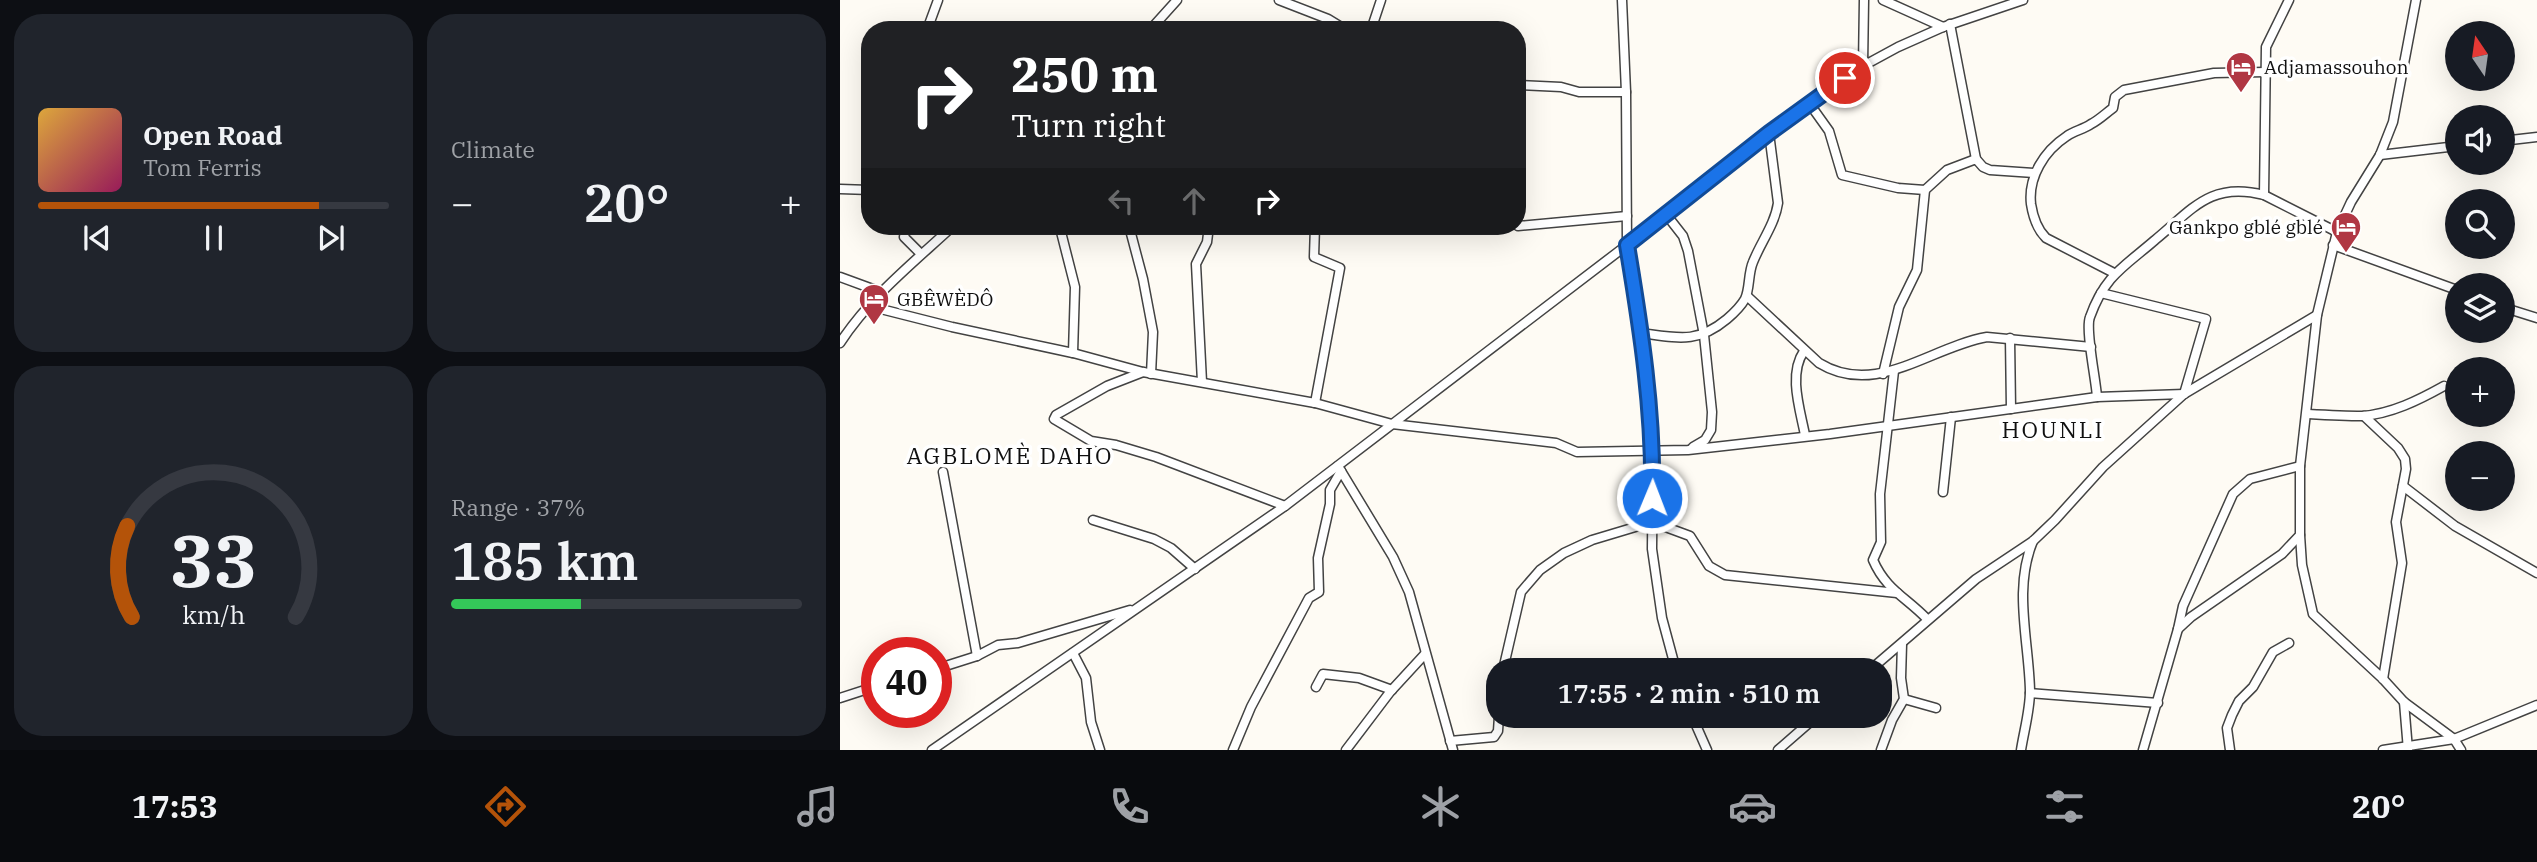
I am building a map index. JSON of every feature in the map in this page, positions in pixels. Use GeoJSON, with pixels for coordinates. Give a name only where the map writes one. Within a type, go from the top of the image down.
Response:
{"type":"FeatureCollection","features":[{"type":"Feature","properties":{"kind":"street"},"geometry":{"type":"LineString","coordinates":[[930,21],[938,0]]}},
{"type":"Feature","properties":{"kind":"street"},"geometry":{"type":"LineString","coordinates":[[1158,21],[1177,0]]}},
{"type":"Feature","properties":{"kind":"street"},"geometry":{"type":"LineString","coordinates":[[1279,0],[1331,21]]}},
{"type":"Feature","properties":{"kind":"street"},"geometry":{"type":"LineString","coordinates":[[1374,21],[1381,0]]}},
{"type":"Feature","properties":{"kind":"street"},"geometry":{"type":"LineString","coordinates":[[1622,0],[1626,92],[1627,245],[1641,333],[1653,452],[1652,549],[1662,618],[1673,658]]}},
{"type":"Feature","properties":{"kind":"street"},"geometry":{"type":"LineString","coordinates":[[1863,66],[1864,0]]}},
{"type":"Feature","properties":{"kind":"street"},"geometry":{"type":"LineString","coordinates":[[1883,0],[1947,25]]}},
{"type":"Feature","properties":{"kind":"street"},"geometry":{"type":"LineString","coordinates":[[932,750],[1339,468],[1392,424],[1769,133],[1863,66],[1947,25],[2023,0]]}},
{"type":"Feature","properties":{"kind":"street"},"geometry":{"type":"LineString","coordinates":[[2263,195],[2266,47],[2289,0]]}},
{"type":"Feature","properties":{"kind":"street"},"geometry":{"type":"LineString","coordinates":[[2416,0],[2393,122],[2380,155],[2351,202],[2337,232],[2317,314],[2308,414],[2300,466],[2300,535],[2302,565],[2313,614],[2404,702],[2454,739],[2460,750]]}},
{"type":"Feature","properties":{"kind":"street"},"geometry":{"type":"LineString","coordinates":[[1947,25],[1976,159],[1990,170],[2034,173]]}},
{"type":"Feature","properties":{"kind":"street"},"geometry":{"type":"LineString","coordinates":[[2114,273],[2040,233],[2032,212],[2030,185],[2034,173],[2059,142],[2094,123],[2113,108],[2115,97],[2124,90],[2214,73],[2266,72]]}},
{"type":"Feature","properties":{"kind":"street"},"geometry":{"type":"LineString","coordinates":[[1526,85],[1561,87],[1579,92],[1626,92]]}},
{"type":"Feature","properties":{"kind":"street"},"geometry":{"type":"LineString","coordinates":[[1810,103],[1829,131],[1842,175],[1890,187],[1925,190]]}},
{"type":"Feature","properties":{"kind":"street"},"geometry":{"type":"LineString","coordinates":[[1641,333],[1673,337],[1704,335],[1732,315],[1747,296],[1748,275],[1777,213],[1779,203],[1769,133]]}},
{"type":"Feature","properties":{"kind":"street"},"geometry":{"type":"LineString","coordinates":[[2515,140],[2537,137]]}},
{"type":"Feature","properties":{"kind":"street"},"geometry":{"type":"LineString","coordinates":[[2380,155],[2445,147]]}},
{"type":"Feature","properties":{"kind":"street"},"geometry":{"type":"LineString","coordinates":[[1883,374],[1899,307],[1917,270],[1925,190],[1947,170],[1976,159]]}},
{"type":"Feature","properties":{"kind":"street"},"geometry":{"type":"LineString","coordinates":[[840,189],[861,190]]}},
{"type":"Feature","properties":{"kind":"street"},"geometry":{"type":"LineString","coordinates":[[2097,397],[2088,319],[2101,293],[2114,273],[2201,201],[2241,191],[2263,195],[2337,232]]}},
{"type":"Feature","properties":{"kind":"street"},"geometry":{"type":"LineString","coordinates":[[1665,214],[1683,236],[1688,251],[1704,335],[1712,412],[1711,430],[1705,440],[1688,450]]}},
{"type":"Feature","properties":{"kind":"street"},"geometry":{"type":"LineString","coordinates":[[1526,225],[1627,216]]}},
{"type":"Feature","properties":{"kind":"street"},"geometry":{"type":"LineString","coordinates":[[904,235],[921,254]]}},
{"type":"Feature","properties":{"kind":"street"},"geometry":{"type":"LineString","coordinates":[[840,343],[881,292],[943,235]]}},
{"type":"Feature","properties":{"kind":"street"},"geometry":{"type":"LineString","coordinates":[[1062,235],[1075,287],[1073,353]]}},
{"type":"Feature","properties":{"kind":"street"},"geometry":{"type":"LineString","coordinates":[[1131,235],[1153,332],[1147,373]]}},
{"type":"Feature","properties":{"kind":"street"},"geometry":{"type":"LineString","coordinates":[[1202,382],[1196,264],[1208,235]]}},
{"type":"Feature","properties":{"kind":"street"},"geometry":{"type":"LineString","coordinates":[[1315,235],[1314,257],[1340,268],[1315,403]]}},
{"type":"Feature","properties":{"kind":"street"},"geometry":{"type":"LineString","coordinates":[[2333,245],[2445,286]]}},
{"type":"Feature","properties":{"kind":"street"},"geometry":{"type":"LineString","coordinates":[[840,277],[881,292]]}},
{"type":"Feature","properties":{"kind":"street"},"geometry":{"type":"LineString","coordinates":[[2101,293],[2206,319],[2184,394]]}},
{"type":"Feature","properties":{"kind":"street"},"geometry":{"type":"LineString","coordinates":[[1747,296],[1804,351],[1819,363],[1840,373],[1864,376],[1883,374],[1972,340],[1987,337],[2091,347]]}},
{"type":"Feature","properties":{"kind":"street"},"geometry":{"type":"LineString","coordinates":[[869,306],[1073,353],[1147,373],[1315,403],[1392,424],[1556,443],[1577,452],[1688,450],[2097,397],[2184,394]]}},
{"type":"Feature","properties":{"kind":"street"},"geometry":{"type":"LineString","coordinates":[[2515,311],[2537,318]]}},
{"type":"Feature","properties":{"kind":"street"},"geometry":{"type":"LineString","coordinates":[[1885,658],[1976,579],[2033,541],[2103,467],[2184,394],[2317,314]]}},
{"type":"Feature","properties":{"kind":"street"},"geometry":{"type":"LineString","coordinates":[[2010,338],[2011,409]]}},
{"type":"Feature","properties":{"kind":"street"},"geometry":{"type":"LineString","coordinates":[[1804,351],[1797,362],[1796,375],[1805,435]]}},
{"type":"Feature","properties":{"kind":"street"},"geometry":{"type":"LineString","coordinates":[[1894,371],[1880,494],[1881,542],[1873,559],[1881,577],[1927,619]]}},
{"type":"Feature","properties":{"kind":"street"},"geometry":{"type":"LineString","coordinates":[[1147,373],[1107,386],[1056,415],[1054,419],[1091,441],[1116,444],[1156,457],[1285,506]]}},
{"type":"Feature","properties":{"kind":"street"},"geometry":{"type":"LineString","coordinates":[[2308,414],[2364,416],[2394,409],[2444,386]]}},
{"type":"Feature","properties":{"kind":"street"},"geometry":{"type":"LineString","coordinates":[[2364,416],[2389,438],[2405,458],[2406,469],[2396,522],[2402,563],[2383,679]]}},
{"type":"Feature","properties":{"kind":"street"},"geometry":{"type":"LineString","coordinates":[[1943,492],[1951,417]]}},
{"type":"Feature","properties":{"kind":"street"},"geometry":{"type":"LineString","coordinates":[[2143,750],[2183,606],[2233,494],[2250,479],[2300,466]]}},
{"type":"Feature","properties":{"kind":"street"},"geometry":{"type":"LineString","coordinates":[[1339,468],[1409,592],[1452,746],[1494,737],[1498,728]]}},
{"type":"Feature","properties":{"kind":"street"},"geometry":{"type":"LineString","coordinates":[[1233,750],[1251,707],[1309,598],[1318,592],[1318,558],[1330,504],[1330,491],[1339,468]]}},
{"type":"Feature","properties":{"kind":"street"},"geometry":{"type":"LineString","coordinates":[[943,472],[978,656]]}},
{"type":"Feature","properties":{"kind":"street"},"geometry":{"type":"LineString","coordinates":[[2403,486],[2455,526],[2537,572]]}},
{"type":"Feature","properties":{"kind":"street"},"geometry":{"type":"LineString","coordinates":[[1093,520],[1154,539],[1171,548],[1195,569]]}},
{"type":"Feature","properties":{"kind":"street"},"geometry":{"type":"LineString","coordinates":[[1506,658],[1521,592],[1540,570],[1564,553],[1592,540],[1652,522],[1690,536],[1709,566],[1725,575],[1897,593]]}},
{"type":"Feature","properties":{"kind":"street"},"geometry":{"type":"LineString","coordinates":[[2178,629],[2191,617],[2282,554],[2300,535]]}},
{"type":"Feature","properties":{"kind":"street"},"geometry":{"type":"LineString","coordinates":[[2021,750],[2030,693],[2022,580],[2025,560],[2033,541]]}},
{"type":"Feature","properties":{"kind":"street"},"geometry":{"type":"LineString","coordinates":[[952,664],[978,656],[998,645],[1018,643],[1139,608]]}},
{"type":"Feature","properties":{"kind":"street"},"geometry":{"type":"LineString","coordinates":[[2230,750],[2227,727],[2239,701],[2253,687],[2273,652],[2289,643]]}},
{"type":"Feature","properties":{"kind":"street"},"geometry":{"type":"LineString","coordinates":[[1881,750],[1892,720],[1904,699],[1901,678],[1902,644]]}},
{"type":"Feature","properties":{"kind":"street"},"geometry":{"type":"LineString","coordinates":[[1073,653],[1086,678],[1091,722],[1100,750]]}},
{"type":"Feature","properties":{"kind":"street"},"geometry":{"type":"LineString","coordinates":[[1346,750],[1392,690],[1425,653]]}},
{"type":"Feature","properties":{"kind":"street"},"geometry":{"type":"LineString","coordinates":[[1316,687],[1323,674],[1359,678],[1392,690]]}},
{"type":"Feature","properties":{"kind":"street"},"geometry":{"type":"LineString","coordinates":[[840,698],[861,691]]}},
{"type":"Feature","properties":{"kind":"street"},"geometry":{"type":"LineString","coordinates":[[2030,693],[2158,703]]}},
{"type":"Feature","properties":{"kind":"street"},"geometry":{"type":"LineString","coordinates":[[1904,699],[1936,708]]}},
{"type":"Feature","properties":{"kind":"street"},"geometry":{"type":"LineString","coordinates":[[2404,702],[2408,748]]}},
{"type":"Feature","properties":{"kind":"street"},"geometry":{"type":"LineString","coordinates":[[2383,750],[2454,739],[2537,705]]}},
{"type":"Feature","properties":{"kind":"street"},"geometry":{"type":"LineString","coordinates":[[1697,728],[1707,750]]}},
{"type":"Feature","properties":{"kind":"street"},"geometry":{"type":"LineString","coordinates":[[1778,750],[1803,728]]}},
{"type":"Feature","properties":{"kind":"place","name":"Adjamassouhon"},"geometry":{"type":"Point","coordinates":[2241,94]}},
{"type":"Feature","properties":{"kind":"place","name":"Gankpo gblé gblé"},"geometry":{"type":"Point","coordinates":[2346,254]}},
{"type":"Feature","properties":{"kind":"place","name":"GBÊWÈDÔ"},"geometry":{"type":"Point","coordinates":[874,326]}},
{"type":"Feature","properties":{"kind":"district","name":"HOUNLI"},"geometry":{"type":"Point","coordinates":[2053,429]}},
{"type":"Feature","properties":{"kind":"district","name":"AGBLOMÈ DAHO"},"geometry":{"type":"Point","coordinates":[1010,455]}},
{"type":"Feature","properties":{"kind":"route"},"geometry":{"type":"LineString","coordinates":[[1652,498],[1653,452],[1645,368],[1627,245],[1769,133],[1845,78]]}}]}
